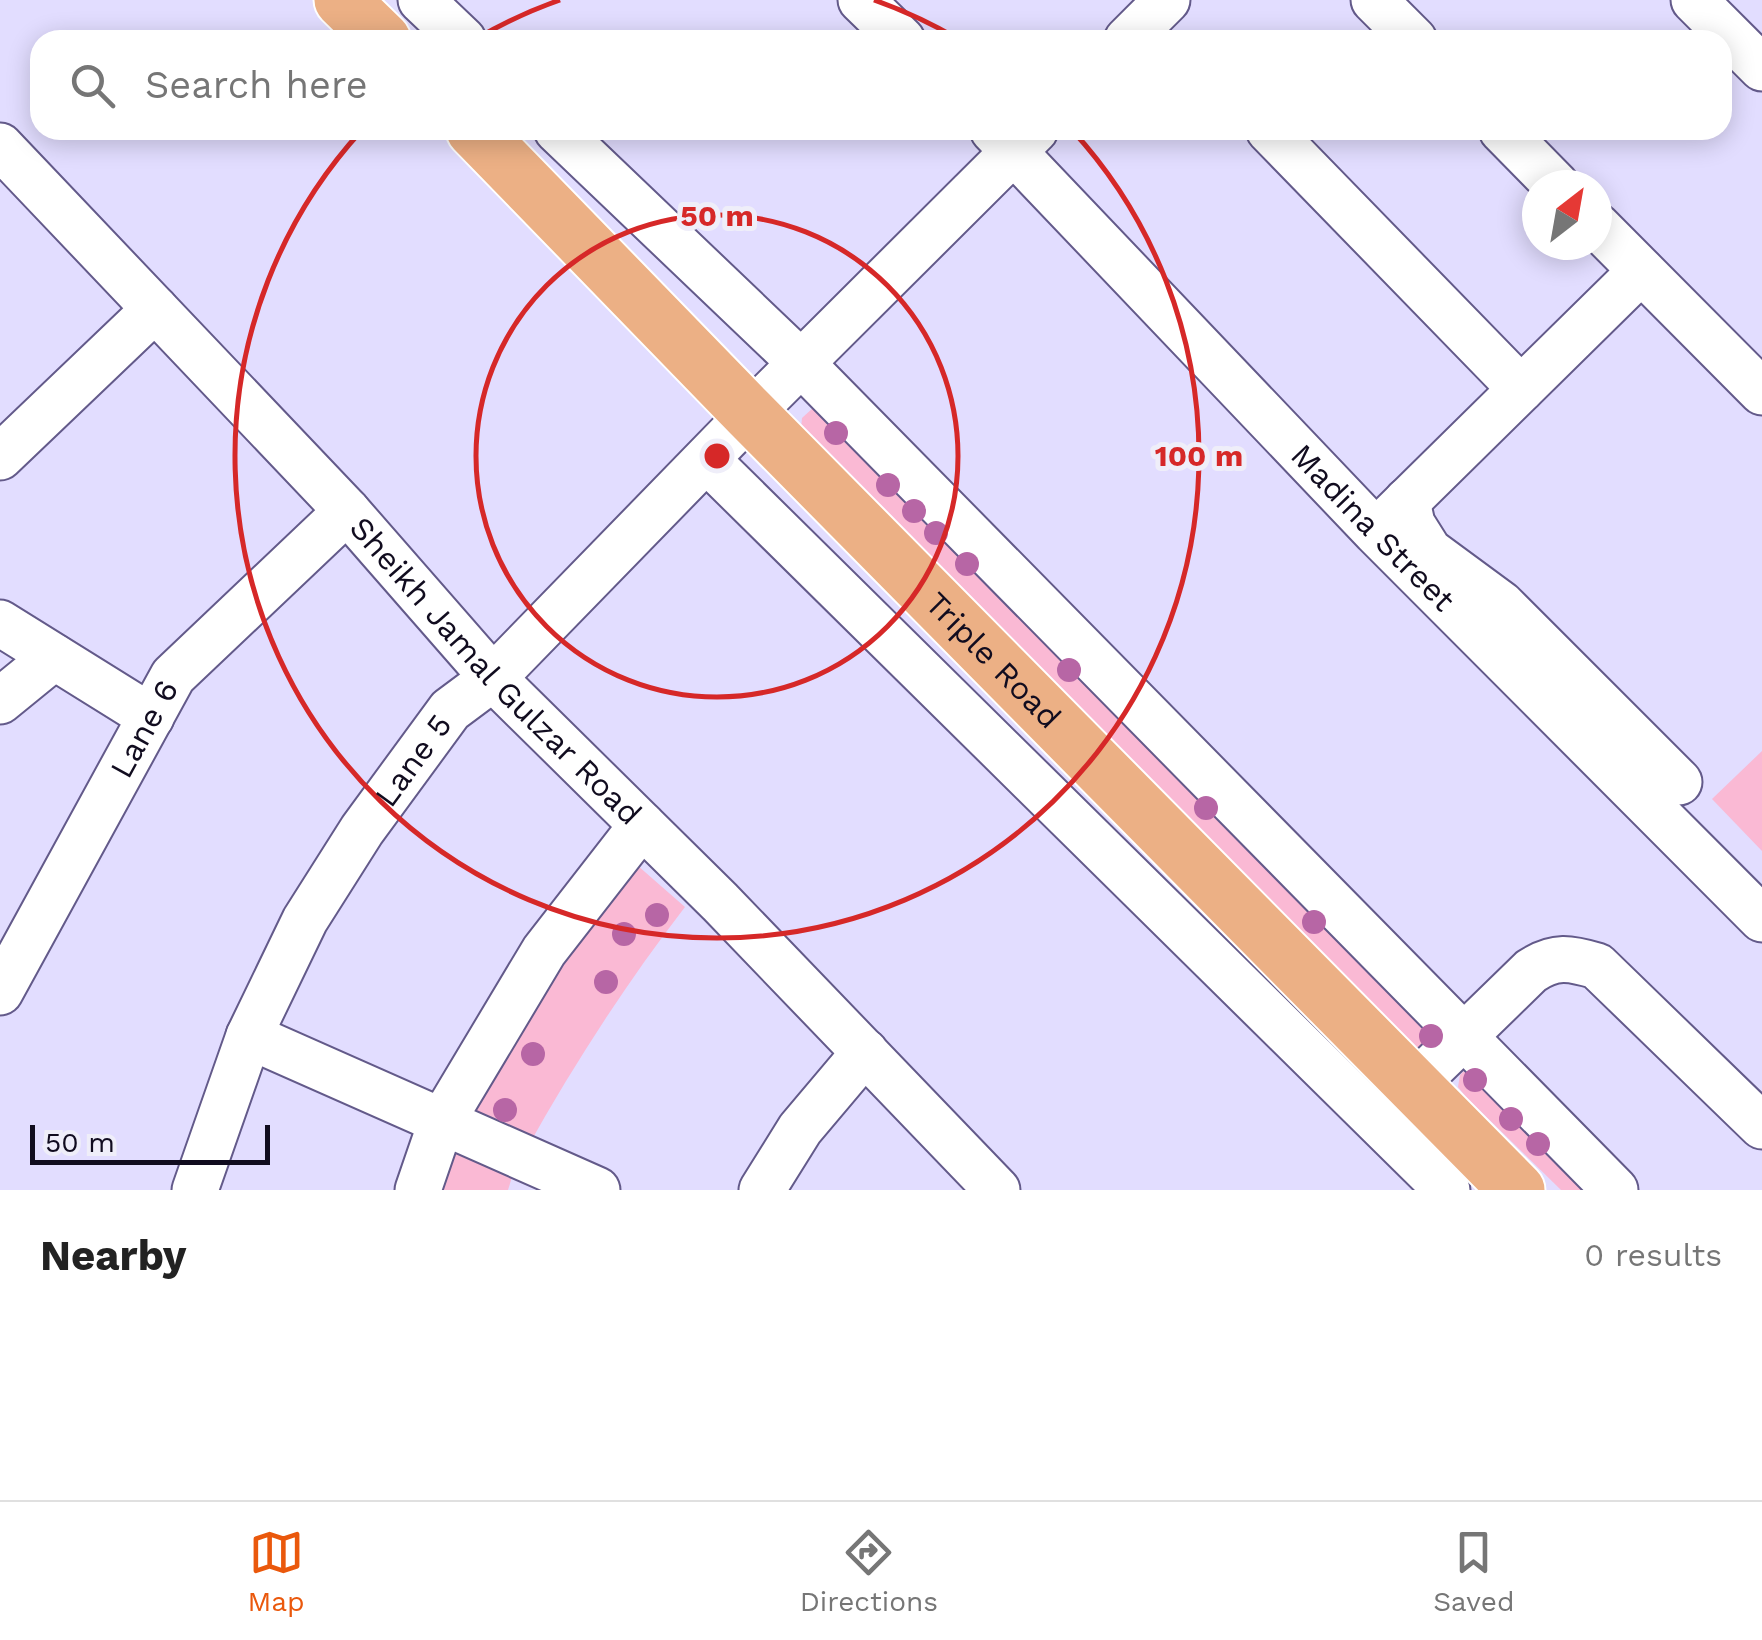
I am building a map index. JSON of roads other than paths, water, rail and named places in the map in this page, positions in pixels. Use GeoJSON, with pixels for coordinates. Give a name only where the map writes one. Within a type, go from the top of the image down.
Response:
{"type":"FeatureCollection","features":[{"type":"Feature","properties":{"kind":"main road"},"geometry":{"type":"LineString","coordinates":[[342,0],[373,30]]}},
{"type":"Feature","properties":{"kind":"main road","name":"Triple Road"},"geometry":{"type":"LineString","coordinates":[[484,140],[1414,1084],[1502,1185]]}},
{"type":"Feature","properties":{"kind":"street"},"geometry":{"type":"LineString","coordinates":[[421,0],[452,30]]}},
{"type":"Feature","properties":{"kind":"street"},"geometry":{"type":"LineString","coordinates":[[861,0],[892,30]]}},
{"type":"Feature","properties":{"kind":"street"},"geometry":{"type":"LineString","coordinates":[[1374,0],[1404,30]]}},
{"type":"Feature","properties":{"kind":"street"},"geometry":{"type":"LineString","coordinates":[[1694,0],[1724,30]]}},
{"type":"Feature","properties":{"kind":"street"},"geometry":{"type":"LineString","coordinates":[[1732,38],[1762,68]]}},
{"type":"Feature","properties":{"kind":"street"},"geometry":{"type":"LineString","coordinates":[[567,140],[800,364],[1615,1190]]}},
{"type":"Feature","properties":{"kind":"street","name":"Lane 5"},"geometry":{"type":"LineString","coordinates":[[195,1190],[249,1036],[305,920],[362,830],[450,710],[493,678],[800,364],[1011,140]]}},
{"type":"Feature","properties":{"kind":"street","name":"Madina Street"},"geometry":{"type":"LineString","coordinates":[[1017,140],[1391,517],[1762,919]]}},
{"type":"Feature","properties":{"kind":"street"},"geometry":{"type":"LineString","coordinates":[[1279,140],[1521,389]]}},
{"type":"Feature","properties":{"kind":"street"},"geometry":{"type":"LineString","coordinates":[[1512,140],[1541,170]]}},
{"type":"Feature","properties":{"kind":"street","name":"Sheikh Jamal Gulzar Road"},"geometry":{"type":"LineString","coordinates":[[0,146],[347,511],[493,678],[997,1190]]}},
{"type":"Feature","properties":{"kind":"street"},"geometry":{"type":"LineString","coordinates":[[1612,241],[1762,392]]}},
{"type":"Feature","properties":{"kind":"street"},"geometry":{"type":"LineString","coordinates":[[1641,271],[1391,517],[1412,524],[1429,551],[1501,604],[1679,782]]}},
{"type":"Feature","properties":{"kind":"street"},"geometry":{"type":"LineString","coordinates":[[0,456],[155,309]]}},
{"type":"Feature","properties":{"kind":"street"},"geometry":{"type":"LineString","coordinates":[[707,460],[1447,1190]]}},
{"type":"Feature","properties":{"kind":"street","name":"Lane 6"},"geometry":{"type":"LineString","coordinates":[[0,992],[173,676],[347,511]]}},
{"type":"Feature","properties":{"kind":"street"},"geometry":{"type":"LineString","coordinates":[[0,623],[150,717]]}},
{"type":"Feature","properties":{"kind":"street"},"geometry":{"type":"LineString","coordinates":[[0,700],[54,656]]}},
{"type":"Feature","properties":{"kind":"street"},"geometry":{"type":"LineString","coordinates":[[418,1190],[441,1124],[544,952],[642,826]]}},
{"type":"Feature","properties":{"kind":"street"},"geometry":{"type":"LineString","coordinates":[[1414,1084],[1531,970],[1550,958],[1570,958],[1597,966],[1762,1126]]}},
{"type":"Feature","properties":{"kind":"street"},"geometry":{"type":"LineString","coordinates":[[249,1036],[597,1190]]}},
{"type":"Feature","properties":{"kind":"street"},"geometry":{"type":"LineString","coordinates":[[762,1190],[800,1130],[865,1052]]}}]}
